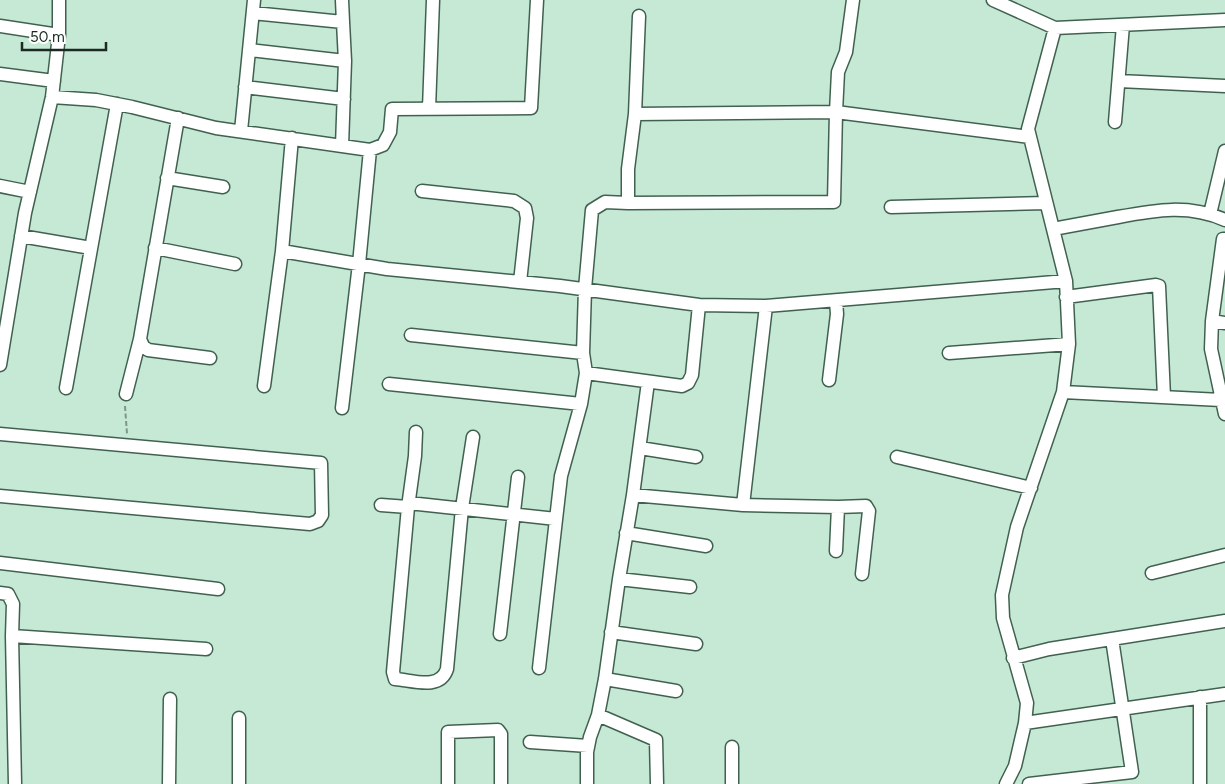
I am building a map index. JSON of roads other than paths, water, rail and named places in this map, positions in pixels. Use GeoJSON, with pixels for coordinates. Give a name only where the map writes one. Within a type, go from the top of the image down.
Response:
{"type":"FeatureCollection","features":[{"type":"Feature","properties":{"kind":"street"},"geometry":{"type":"LineString","coordinates":[[0,365],[3,322],[52,97],[59,35],[59,0]]}},
{"type":"Feature","properties":{"kind":"street"},"geometry":{"type":"LineString","coordinates":[[241,131],[254,0]]}},
{"type":"Feature","properties":{"kind":"street"},"geometry":{"type":"LineString","coordinates":[[342,0],[345,61],[342,146]]}},
{"type":"Feature","properties":{"kind":"street"},"geometry":{"type":"LineString","coordinates":[[429,109],[433,0]]}},
{"type":"Feature","properties":{"kind":"street"},"geometry":{"type":"LineString","coordinates":[[52,97],[96,100],[216,128],[370,150],[383,145],[390,132],[392,109],[531,108],[537,0]]}},
{"type":"Feature","properties":{"kind":"street"},"geometry":{"type":"LineString","coordinates":[[539,668],[561,476],[581,404],[586,374],[583,353],[585,289],[592,210],[605,202],[834,202],[838,72],[846,52],[853,0]]}},
{"type":"Feature","properties":{"kind":"street"},"geometry":{"type":"LineString","coordinates":[[993,0],[1055,28],[1225,20]]}},
{"type":"Feature","properties":{"kind":"street"},"geometry":{"type":"LineString","coordinates":[[253,13],[343,22]]}},
{"type":"Feature","properties":{"kind":"street"},"geometry":{"type":"LineString","coordinates":[[628,203],[628,169],[635,114],[639,16]]}},
{"type":"Feature","properties":{"kind":"street"},"geometry":{"type":"LineString","coordinates":[[1115,122],[1123,25]]}},
{"type":"Feature","properties":{"kind":"street"},"geometry":{"type":"LineString","coordinates":[[0,26],[59,35]]}},
{"type":"Feature","properties":{"kind":"street"},"geometry":{"type":"LineString","coordinates":[[1006,784],[1015,766],[1025,723],[1027,703],[1003,618],[1002,595],[1017,527],[1063,392],[1069,344],[1066,282],[1028,129],[1055,28]]}},
{"type":"Feature","properties":{"kind":"street"},"geometry":{"type":"LineString","coordinates":[[249,50],[345,61]]}},
{"type":"Feature","properties":{"kind":"street"},"geometry":{"type":"LineString","coordinates":[[0,74],[54,80]]}},
{"type":"Feature","properties":{"kind":"street"},"geometry":{"type":"LineString","coordinates":[[1119,81],[1225,86]]}},
{"type":"Feature","properties":{"kind":"street"},"geometry":{"type":"LineString","coordinates":[[245,87],[344,99]]}},
{"type":"Feature","properties":{"kind":"street"},"geometry":{"type":"LineString","coordinates":[[66,388],[117,104]]}},
{"type":"Feature","properties":{"kind":"street"},"geometry":{"type":"LineString","coordinates":[[635,114],[836,112],[1030,137]]}},
{"type":"Feature","properties":{"kind":"street"},"geometry":{"type":"LineString","coordinates":[[126,394],[140,339],[178,118]]}},
{"type":"Feature","properties":{"kind":"street"},"geometry":{"type":"LineString","coordinates":[[264,386],[282,251],[292,138]]}},
{"type":"Feature","properties":{"kind":"street"},"geometry":{"type":"LineString","coordinates":[[342,408],[370,150]]}},
{"type":"Feature","properties":{"kind":"street"},"geometry":{"type":"LineString","coordinates":[[1210,214],[1225,151]]}},
{"type":"Feature","properties":{"kind":"street"},"geometry":{"type":"LineString","coordinates":[[168,178],[222,187]]}},
{"type":"Feature","properties":{"kind":"street"},"geometry":{"type":"LineString","coordinates":[[0,186],[30,192]]}},
{"type":"Feature","properties":{"kind":"street"},"geometry":{"type":"LineString","coordinates":[[422,191],[514,201],[525,208],[527,218],[520,282]]}},
{"type":"Feature","properties":{"kind":"street"},"geometry":{"type":"LineString","coordinates":[[891,207],[1046,203]]}},
{"type":"Feature","properties":{"kind":"street"},"geometry":{"type":"LineString","coordinates":[[1053,229],[1159,210],[1184,210],[1210,214],[1225,220]]}},
{"type":"Feature","properties":{"kind":"street"},"geometry":{"type":"LineString","coordinates":[[21,236],[91,248]]}},
{"type":"Feature","properties":{"kind":"street"},"geometry":{"type":"LineString","coordinates":[[1225,239],[1223,239],[1212,321],[1212,349],[1225,414]]}},
{"type":"Feature","properties":{"kind":"street"},"geometry":{"type":"LineString","coordinates":[[155,248],[235,264]]}},
{"type":"Feature","properties":{"kind":"street"},"geometry":{"type":"LineString","coordinates":[[282,251],[387,268],[585,289],[699,305],[766,306],[1066,282]]}},
{"type":"Feature","properties":{"kind":"street"},"geometry":{"type":"LineString","coordinates":[[1066,297],[1160,286],[1164,397]]}},
{"type":"Feature","properties":{"kind":"street"},"geometry":{"type":"LineString","coordinates":[[829,380],[838,314],[836,300]]}},
{"type":"Feature","properties":{"kind":"street"},"geometry":{"type":"LineString","coordinates":[[586,374],[682,386],[688,383],[692,375],[699,305]]}},
{"type":"Feature","properties":{"kind":"street"},"geometry":{"type":"LineString","coordinates":[[743,505],[766,306]]}},
{"type":"Feature","properties":{"kind":"street"},"geometry":{"type":"LineString","coordinates":[[1212,321],[1225,323]]}},
{"type":"Feature","properties":{"kind":"street"},"geometry":{"type":"LineString","coordinates":[[411,335],[583,353]]}},
{"type":"Feature","properties":{"kind":"street"},"geometry":{"type":"LineString","coordinates":[[140,339],[143,346],[148,350],[210,358]]}},
{"type":"Feature","properties":{"kind":"street"},"geometry":{"type":"LineString","coordinates":[[949,353],[1069,344]]}},
{"type":"Feature","properties":{"kind":"street"},"geometry":{"type":"LineString","coordinates":[[587,784],[588,746],[598,715],[605,679],[618,579],[640,448],[648,382]]}},
{"type":"Feature","properties":{"kind":"street"},"geometry":{"type":"LineString","coordinates":[[389,384],[581,404]]}},
{"type":"Feature","properties":{"kind":"street"},"geometry":{"type":"LineString","coordinates":[[1063,392],[1221,400]]}},
{"type":"Feature","properties":{"kind":"street"},"geometry":{"type":"LineString","coordinates":[[416,432],[393,668],[395,679],[429,683],[438,681],[447,670],[462,508],[472,438]]}},
{"type":"Feature","properties":{"kind":"street"},"geometry":{"type":"LineString","coordinates":[[0,434],[322,463],[322,516],[318,521],[310,524],[0,496]]}},
{"type":"Feature","properties":{"kind":"street"},"geometry":{"type":"LineString","coordinates":[[640,448],[696,458]]}},
{"type":"Feature","properties":{"kind":"street"},"geometry":{"type":"LineString","coordinates":[[897,457],[1031,488]]}},
{"type":"Feature","properties":{"kind":"street"},"geometry":{"type":"LineString","coordinates":[[500,634],[518,477]]}},
{"type":"Feature","properties":{"kind":"street"},"geometry":{"type":"LineString","coordinates":[[633,495],[743,505],[866,506],[869,511],[862,574]]}},
{"type":"Feature","properties":{"kind":"street"},"geometry":{"type":"LineString","coordinates":[[408,508],[409,503],[556,519]]}},
{"type":"Feature","properties":{"kind":"street"},"geometry":{"type":"LineString","coordinates":[[381,505],[408,508]]}},
{"type":"Feature","properties":{"kind":"street"},"geometry":{"type":"LineString","coordinates":[[836,551],[838,507]]}},
{"type":"Feature","properties":{"kind":"street"},"geometry":{"type":"LineString","coordinates":[[626,533],[706,546]]}},
{"type":"Feature","properties":{"kind":"street"},"geometry":{"type":"LineString","coordinates":[[1152,573],[1225,555]]}},
{"type":"Feature","properties":{"kind":"street"},"geometry":{"type":"LineString","coordinates":[[0,563],[218,589]]}},
{"type":"Feature","properties":{"kind":"street"},"geometry":{"type":"LineString","coordinates":[[618,579],[690,587]]}},
{"type":"Feature","properties":{"kind":"street"},"geometry":{"type":"LineString","coordinates":[[0,593],[8,594],[13,604],[12,636],[16,784]]}},
{"type":"Feature","properties":{"kind":"street"},"geometry":{"type":"LineString","coordinates":[[1013,658],[1049,649],[1225,621]]}},
{"type":"Feature","properties":{"kind":"street"},"geometry":{"type":"LineString","coordinates":[[611,632],[696,644]]}},
{"type":"Feature","properties":{"kind":"street"},"geometry":{"type":"LineString","coordinates":[[12,636],[206,649]]}},
{"type":"Feature","properties":{"kind":"street"},"geometry":{"type":"LineString","coordinates":[[1029,784],[1132,778],[1112,639]]}},
{"type":"Feature","properties":{"kind":"street"},"geometry":{"type":"LineString","coordinates":[[605,679],[676,691]]}},
{"type":"Feature","properties":{"kind":"street"},"geometry":{"type":"LineString","coordinates":[[1025,723],[1225,694]]}},
{"type":"Feature","properties":{"kind":"street"},"geometry":{"type":"LineString","coordinates":[[1200,697],[1200,784]]}},
{"type":"Feature","properties":{"kind":"street"},"geometry":{"type":"LineString","coordinates":[[169,784],[170,700]]}},
{"type":"Feature","properties":{"kind":"street"},"geometry":{"type":"LineString","coordinates":[[598,715],[656,740],[657,784]]}},
{"type":"Feature","properties":{"kind":"street"},"geometry":{"type":"LineString","coordinates":[[239,718],[239,784]]}},
{"type":"Feature","properties":{"kind":"street"},"geometry":{"type":"LineString","coordinates":[[448,784],[448,732],[498,730],[501,734],[502,784]]}},
{"type":"Feature","properties":{"kind":"street"},"geometry":{"type":"LineString","coordinates":[[530,742],[588,746]]}},
{"type":"Feature","properties":{"kind":"street"},"geometry":{"type":"LineString","coordinates":[[732,747],[732,784]]}}]}
